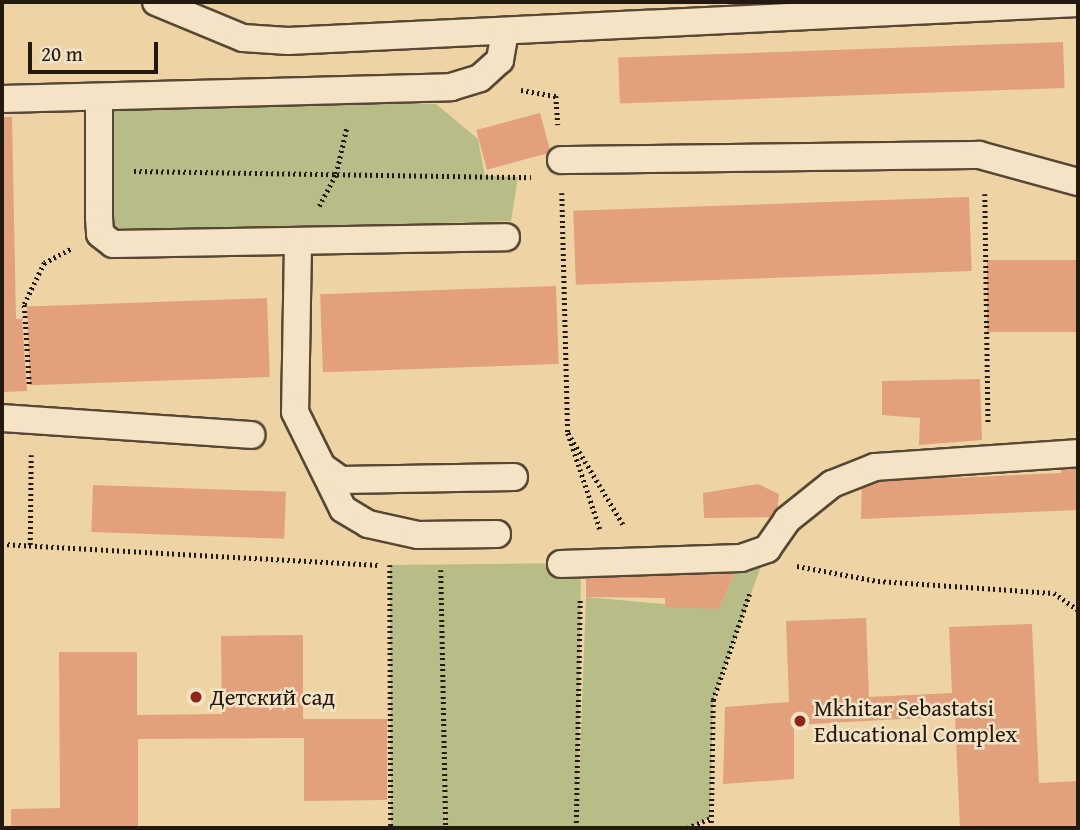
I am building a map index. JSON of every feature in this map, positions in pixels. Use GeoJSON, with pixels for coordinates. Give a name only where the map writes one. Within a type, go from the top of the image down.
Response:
{"type":"FeatureCollection","features":[{"type":"Feature","properties":{"kind":"lane"},"geometry":{"type":"LineString","coordinates":[[156,2],[243,38],[505,33],[1078,3]]}},
{"type":"Feature","properties":{"kind":"lane"},"geometry":{"type":"LineString","coordinates":[[2,99],[99,99],[451,87],[480,78],[500,60],[505,33]]}},
{"type":"Feature","properties":{"kind":"lane"},"geometry":{"type":"LineString","coordinates":[[99,99],[100,233],[113,244],[298,244],[506,237]]}},
{"type":"Feature","properties":{"kind":"lane"},"geometry":{"type":"LineString","coordinates":[[561,160],[985,157],[1078,181]]}},
{"type":"Feature","properties":{"kind":"lane"},"geometry":{"type":"LineString","coordinates":[[298,244],[295,412],[343,509],[368,524],[418,535],[497,534]]}},
{"type":"Feature","properties":{"kind":"lane"},"geometry":{"type":"LineString","coordinates":[[15,419],[251,435]]}},
{"type":"Feature","properties":{"kind":"lane"},"geometry":{"type":"LineString","coordinates":[[571,564],[737,559],[767,549],[787,520],[832,484],[902,463],[1078,453]]}},
{"type":"Feature","properties":{"kind":"lane"},"geometry":{"type":"LineString","coordinates":[[324,468],[341,480],[514,477]]}},
{"type":"Feature","properties":{"kind":"path"},"geometry":{"type":"LineString","coordinates":[[336,174],[356,90]]}},
{"type":"Feature","properties":{"kind":"path"},"geometry":{"type":"LineString","coordinates":[[985,157],[983,348],[993,458]]}},
{"type":"Feature","properties":{"kind":"path"},"geometry":{"type":"LineString","coordinates":[[561,160],[568,433],[612,562]]}},
{"type":"Feature","properties":{"kind":"path"},"geometry":{"type":"LineString","coordinates":[[138,171],[517,177]]}},
{"type":"Feature","properties":{"kind":"path"},"geometry":{"type":"LineString","coordinates":[[15,419],[24,304],[44,263],[100,233]]}},
{"type":"Feature","properties":{"kind":"path"},"geometry":{"type":"LineString","coordinates":[[568,433],[608,507],[624,527],[638,531]]}},
{"type":"Feature","properties":{"kind":"path"},"geometry":{"type":"LineString","coordinates":[[30,545],[33,478]]}},
{"type":"Feature","properties":{"kind":"path"},"geometry":{"type":"LineString","coordinates":[[2,544],[402,565]]}},
{"type":"Feature","properties":{"kind":"path"},"geometry":{"type":"LineString","coordinates":[[711,828],[713,701],[767,549],[807,571],[1054,593],[1078,610]]}},
{"type":"Feature","properties":{"kind":"path"},"geometry":{"type":"LineString","coordinates":[[571,564],[576,828]]}},
{"type":"Feature","properties":{"kind":"path"},"geometry":{"type":"LineString","coordinates":[[390,565],[391,828]]}},
{"type":"Feature","properties":{"kind":"path"},"geometry":{"type":"LineString","coordinates":[[428,565],[454,565]]}},
{"type":"Feature","properties":{"kind":"path"},"geometry":{"type":"LineString","coordinates":[[440,565],[446,828]]}},
{"type":"Feature","properties":{"kind":"path"},"geometry":{"type":"LineString","coordinates":[[687,828],[710,818]]}},
{"type":"Feature","properties":{"kind":"green space"},"geometry":{"type":"Polygon","coordinates":[[[99,98],[436,104],[478,139],[485,176],[518,177],[511,221],[100,233],[99,98]]]}},
{"type":"Feature","properties":{"kind":"green space"},"geometry":{"type":"Polygon","coordinates":[[[767,549],[713,700],[710,818],[687,828],[446,828],[443,713],[445,828],[391,828],[390,565],[581,563],[578,809],[586,597],[719,609],[741,558],[767,549]]]}},
{"type":"Feature","properties":{"kind":"building"},"geometry":{"type":"Polygon","coordinates":[[[1063,42],[1065,88],[620,104],[618,58],[1063,42]]]}},
{"type":"Feature","properties":{"kind":"building"},"geometry":{"type":"Polygon","coordinates":[[[540,113],[551,153],[487,170],[476,130],[540,113]]]}},
{"type":"Feature","properties":{"kind":"building"},"geometry":{"type":"Polygon","coordinates":[[[2,117],[12,117],[16,319],[22,319],[27,391],[2,392],[2,117]]]}},
{"type":"Feature","properties":{"kind":"building"},"geometry":{"type":"Polygon","coordinates":[[[969,197],[972,271],[576,285],[573,211],[969,197]]]}},
{"type":"Feature","properties":{"kind":"building"},"geometry":{"type":"Polygon","coordinates":[[[987,260],[1078,260],[1078,332],[987,332],[987,260]]]}},
{"type":"Feature","properties":{"kind":"building"},"geometry":{"type":"Polygon","coordinates":[[[556,286],[559,364],[323,372],[320,294],[556,286]]]}},
{"type":"Feature","properties":{"kind":"building"},"geometry":{"type":"Polygon","coordinates":[[[267,298],[270,377],[30,385],[27,306],[267,298]]]}},
{"type":"Feature","properties":{"kind":"building"},"geometry":{"type":"Polygon","coordinates":[[[980,379],[982,440],[919,445],[920,418],[882,415],[882,381],[980,379]]]}},
{"type":"Feature","properties":{"kind":"building"},"geometry":{"type":"Polygon","coordinates":[[[1078,464],[1078,510],[861,519],[862,478],[953,471],[953,478],[1061,473],[1061,465],[1078,464]]]}},
{"type":"Feature","properties":{"kind":"building"},"geometry":{"type":"Polygon","coordinates":[[[758,484],[779,494],[777,517],[704,518],[703,493],[758,484]]]}},
{"type":"Feature","properties":{"kind":"building"},"geometry":{"type":"Polygon","coordinates":[[[93,485],[286,492],[284,539],[91,532],[93,485]]]}},
{"type":"Feature","properties":{"kind":"building"},"geometry":{"type":"Polygon","coordinates":[[[741,558],[719,609],[665,607],[665,598],[586,597],[586,571],[741,558]]]}},
{"type":"Feature","properties":{"kind":"building","name":"Mkhitar Sebastatsi Educational Complex"},"geometry":{"type":"Polygon","coordinates":[[[866,618],[869,697],[952,693],[949,627],[1032,624],[1039,783],[1078,781],[1078,828],[960,828],[955,716],[794,725],[794,779],[723,784],[725,707],[789,702],[786,621],[866,618]]]}},
{"type":"Feature","properties":{"kind":"building"},"geometry":{"type":"Polygon","coordinates":[[[303,635],[303,719],[387,719],[387,800],[304,801],[304,738],[138,739],[138,828],[11,828],[11,809],[60,808],[59,652],[137,652],[137,715],[222,714],[221,636],[303,635]]]}},
{"type":"Feature","properties":{"kind":"place","name":"Детский сад"},"geometry":{"type":"Point","coordinates":[196,697]}},
{"type":"Feature","properties":{"kind":"place","name":"Mkhitar Sebastatsi Educational Complex"},"geometry":{"type":"Point","coordinates":[800,721]}}]}
